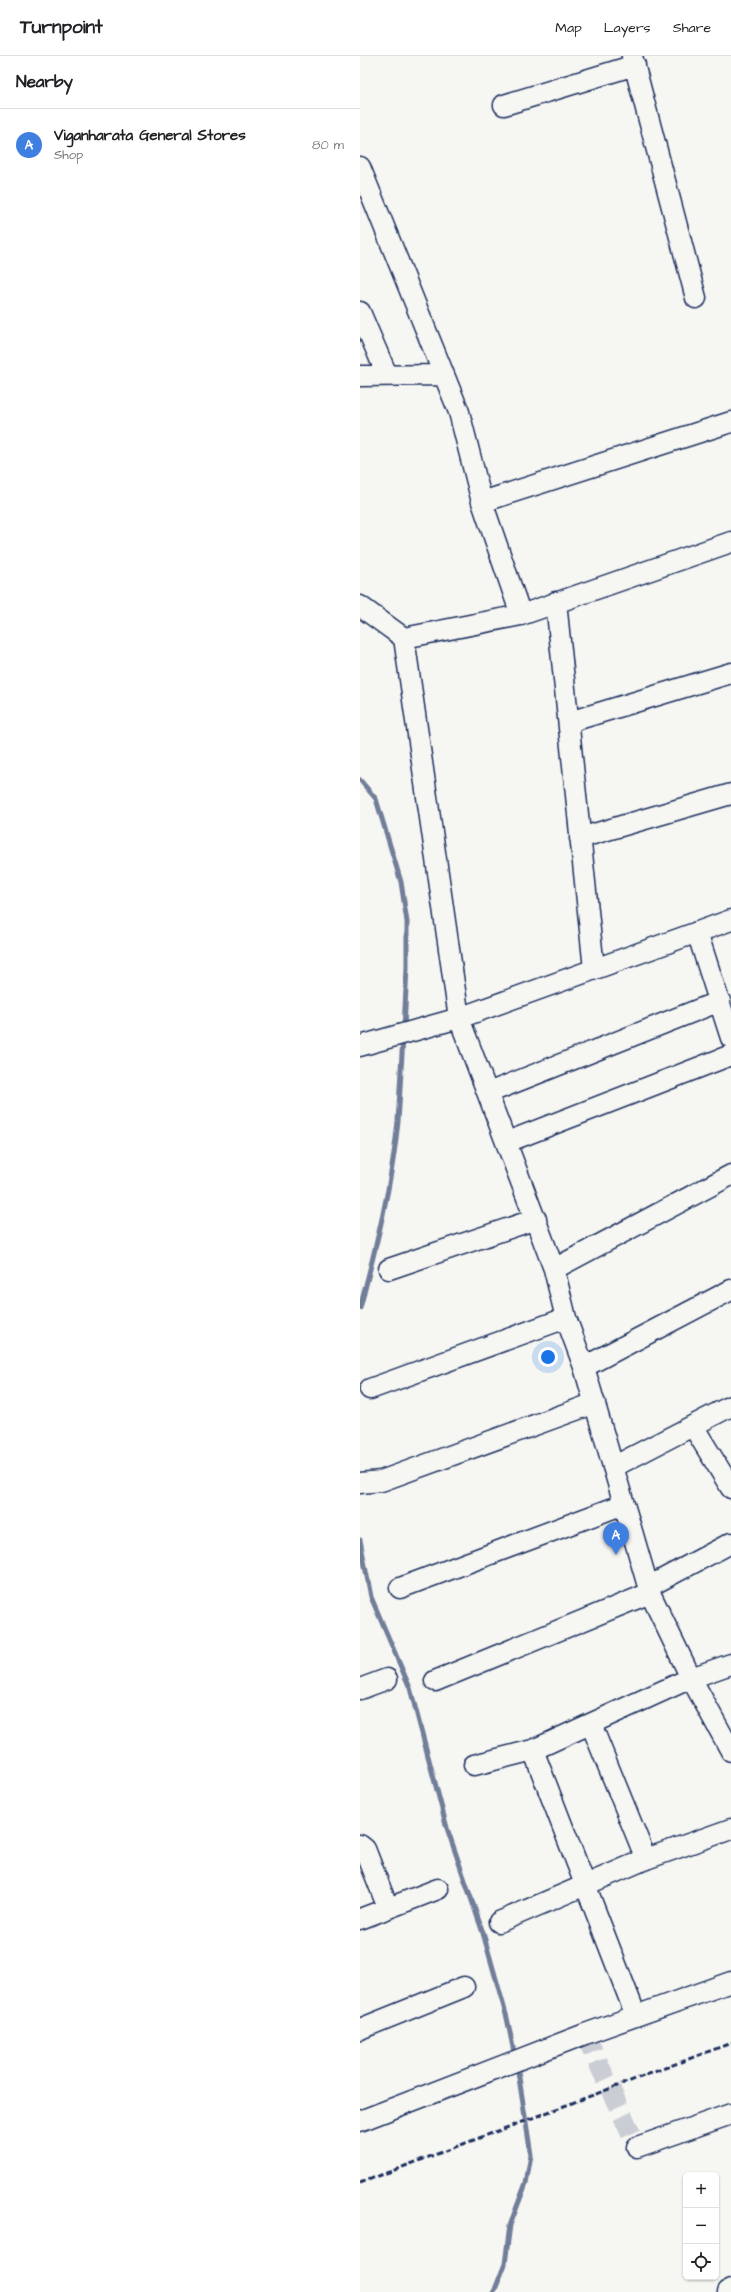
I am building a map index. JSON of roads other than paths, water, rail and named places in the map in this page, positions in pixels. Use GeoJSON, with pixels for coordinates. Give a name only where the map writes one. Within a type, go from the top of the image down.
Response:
{"type":"FeatureCollection","features":[{"type":"Feature","properties":{"kind":"street"},"geometry":{"type":"LineString","coordinates":[[504,105],[634,61],[696,298]]}},
{"type":"Feature","properties":{"kind":"street"},"geometry":{"type":"LineString","coordinates":[[360,167],[459,412],[482,502],[520,614]]}},
{"type":"Feature","properties":{"kind":"street"},"geometry":{"type":"LineString","coordinates":[[360,312],[387,376]]}},
{"type":"Feature","properties":{"kind":"street"},"geometry":{"type":"LineString","coordinates":[[360,376],[444,375]]}},
{"type":"Feature","properties":{"kind":"street"},"geometry":{"type":"LineString","coordinates":[[482,502],[731,422]]}},
{"type":"Feature","properties":{"kind":"street"},"geometry":{"type":"LineString","coordinates":[[404,638],[520,614],[731,542]]}},
{"type":"Feature","properties":{"kind":"street"},"geometry":{"type":"LineString","coordinates":[[556,602],[594,969]]}},
{"type":"Feature","properties":{"kind":"street"},"geometry":{"type":"LineString","coordinates":[[360,606],[404,638],[460,1018],[554,1269],[566,1318],[584,1367],[595,1403],[649,1590],[690,1678],[731,1751]]}},
{"type":"Feature","properties":{"kind":"street"},"geometry":{"type":"LineString","coordinates":[[568,722],[731,672]]}},
{"type":"Feature","properties":{"kind":"street"},"geometry":{"type":"LineString","coordinates":[[580,838],[731,794]]}},
{"type":"Feature","properties":{"kind":"street"},"geometry":{"type":"LineString","coordinates":[[360,1046],[460,1018],[731,920]]}},
{"type":"Feature","properties":{"kind":"street"},"geometry":{"type":"LineString","coordinates":[[697,932],[731,1038]]}},
{"type":"Feature","properties":{"kind":"street"},"geometry":{"type":"LineString","coordinates":[[488,1093],[720,1001]]}},
{"type":"Feature","properties":{"kind":"street"},"geometry":{"type":"LineString","coordinates":[[507,1142],[731,1055]]}},
{"type":"Feature","properties":{"kind":"street"},"geometry":{"type":"LineString","coordinates":[[554,1269],[731,1176]]}},
{"type":"Feature","properties":{"kind":"street"},"geometry":{"type":"LineString","coordinates":[[389,1268],[536,1219]]}},
{"type":"Feature","properties":{"kind":"street"},"geometry":{"type":"LineString","coordinates":[[584,1367],[731,1290]]}},
{"type":"Feature","properties":{"kind":"street"},"geometry":{"type":"LineString","coordinates":[[370,1389],[566,1318]]}},
{"type":"Feature","properties":{"kind":"street"},"geometry":{"type":"LineString","coordinates":[[362,1483],[381,1481],[595,1403]]}},
{"type":"Feature","properties":{"kind":"street"},"geometry":{"type":"LineString","coordinates":[[613,1467],[731,1406]]}},
{"type":"Feature","properties":{"kind":"street"},"geometry":{"type":"LineString","coordinates":[[694,1426],[730,1484]]}},
{"type":"Feature","properties":{"kind":"street"},"geometry":{"type":"LineString","coordinates":[[400,1588],[624,1504]]}},
{"type":"Feature","properties":{"kind":"street"},"geometry":{"type":"LineString","coordinates":[[435,1681],[649,1590],[731,1543]]}},
{"type":"Feature","properties":{"kind":"street"},"geometry":{"type":"LineString","coordinates":[[474,1765],[533,1750],[690,1678],[731,1664]]}},
{"type":"Feature","properties":{"kind":"street"},"geometry":{"type":"LineString","coordinates":[[360,1689],[387,1679]]}},
{"type":"Feature","properties":{"kind":"street"},"geometry":{"type":"LineString","coordinates":[[591,1724],[646,1859]]}},
{"type":"Feature","properties":{"kind":"street"},"geometry":{"type":"LineString","coordinates":[[533,1750],[636,2016]]}},
{"type":"Feature","properties":{"kind":"street"},"geometry":{"type":"LineString","coordinates":[[499,1922],[646,1859],[731,1829]]}},
{"type":"Feature","properties":{"kind":"street"},"geometry":{"type":"LineString","coordinates":[[360,1845],[365,1849],[388,1908]]}},
{"type":"Feature","properties":{"kind":"street"},"geometry":{"type":"LineString","coordinates":[[360,1919],[438,1890]]}},
{"type":"Feature","properties":{"kind":"street"},"geometry":{"type":"LineString","coordinates":[[360,2121],[501,2066],[731,1982]]}},
{"type":"Feature","properties":{"kind":"street"},"geometry":{"type":"LineString","coordinates":[[360,2029],[464,1987]]}},
{"type":"Feature","properties":{"kind":"street"},"geometry":{"type":"LineString","coordinates":[[637,2147],[731,2114]]}},
{"type":"Feature","properties":{"kind":"waterway"},"geometry":{"type":"LineString","coordinates":[[360,780],[376,799],[401,882],[407,922],[407,967],[404,1029]]}},
{"type":"Feature","properties":{"kind":"waterway"},"geometry":{"type":"LineString","coordinates":[[360,1308],[388,1192],[392,1168],[398,1121],[403,1039]]}},
{"type":"Feature","properties":{"kind":"waterway"},"geometry":{"type":"LineString","coordinates":[[360,1540],[371,1597],[410,1688],[447,1828],[483,1933],[507,2018],[515,2057]]}},
{"type":"Feature","properties":{"kind":"waterway"},"geometry":{"type":"LineString","coordinates":[[494,2292],[505,2264],[510,2225],[526,2183],[531,2155],[517,2065]]}},
{"type":"Feature","properties":{"kind":"tunnel"},"geometry":{"type":"LineString","coordinates":[[585,2034],[637,2147]]}},
{"type":"Feature","properties":{"kind":"railway"},"geometry":{"type":"LineString","coordinates":[[360,2183],[731,2043]]}},
{"type":"Feature","properties":{"kind":"place","name":"Viganharata General Stores"},"geometry":{"type":"Point","coordinates":[616,1555]}}]}
